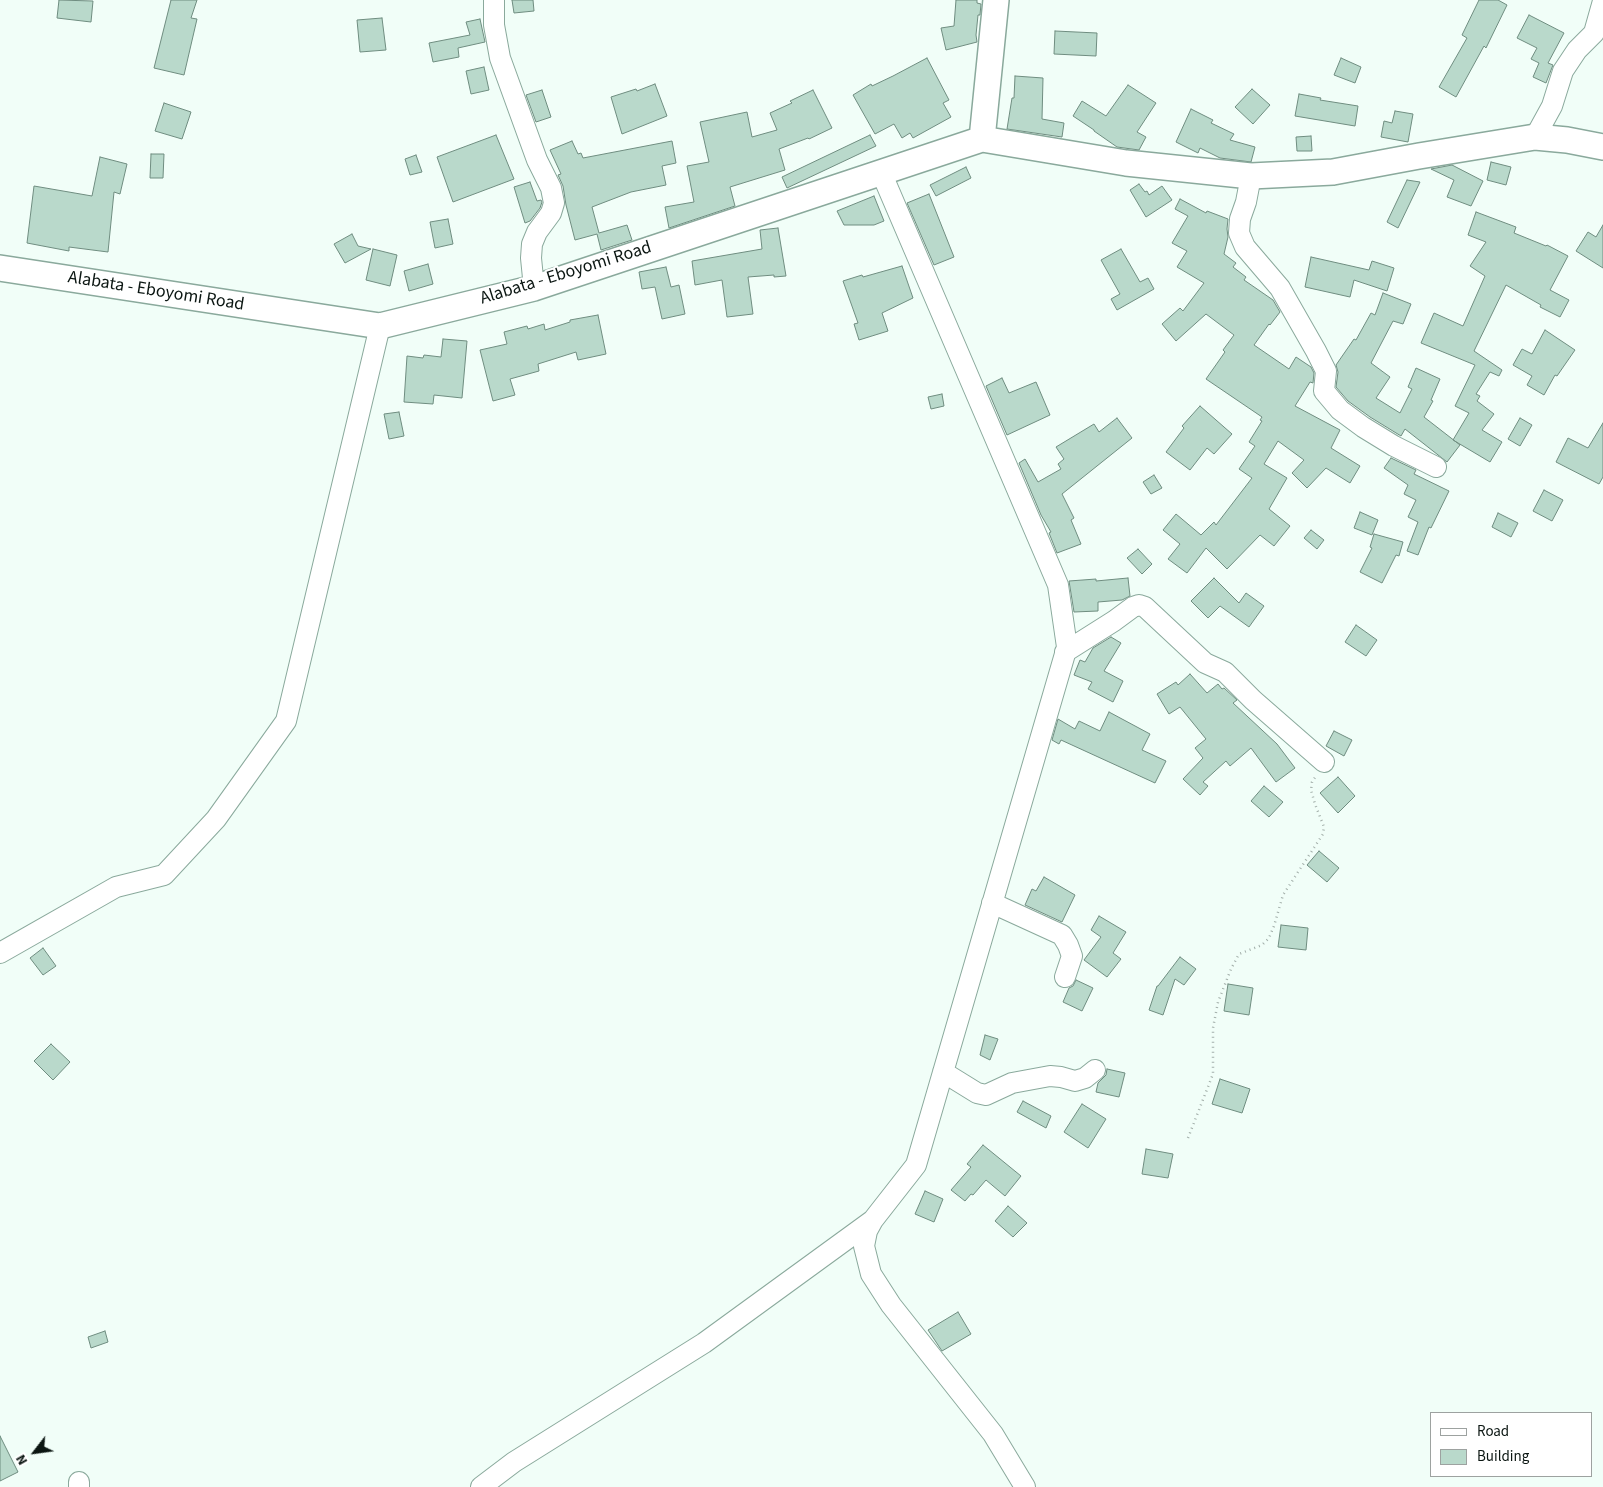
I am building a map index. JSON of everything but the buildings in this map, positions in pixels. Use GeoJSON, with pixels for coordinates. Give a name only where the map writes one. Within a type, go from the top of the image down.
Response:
{"type":"FeatureCollection","features":[{"type":"Feature","properties":{"kind":"main road"},"geometry":{"type":"LineString","coordinates":[[996,0],[982,139],[1126,163],[1251,176],[1334,172],[1535,137],[1567,140],[1603,147]]}},
{"type":"Feature","properties":{"kind":"main road","name":"Alabata - Eboyomi Road"},"geometry":{"type":"LineString","coordinates":[[0,268],[380,326],[534,288],[982,139]]}},
{"type":"Feature","properties":{"kind":"street"},"geometry":{"type":"LineString","coordinates":[[494,0],[494,25],[500,58],[537,160],[551,188],[554,203],[551,213],[537,232],[532,244],[531,258],[534,288]]}},
{"type":"Feature","properties":{"kind":"street"},"geometry":{"type":"LineString","coordinates":[[1535,137],[1552,106],[1563,71],[1577,50],[1594,33],[1603,1]]}},
{"type":"Feature","properties":{"kind":"street"},"geometry":{"type":"LineString","coordinates":[[881,172],[1058,585],[1066,647],[916,1165],[873,1220],[867,1231],[864,1246],[871,1274],[891,1305],[993,1434],[1025,1487]]}},
{"type":"Feature","properties":{"kind":"street"},"geometry":{"type":"LineString","coordinates":[[1251,176],[1246,202],[1240,219],[1239,233],[1245,247],[1280,288],[1316,351],[1326,371],[1324,391],[1340,410],[1363,427],[1394,446],[1436,467]]}},
{"type":"Feature","properties":{"kind":"street"},"geometry":{"type":"LineString","coordinates":[[1,950],[116,887],[164,875],[216,819],[286,721],[380,326]]}},
{"type":"Feature","properties":{"kind":"street"},"geometry":{"type":"LineString","coordinates":[[1065,652],[1134,607],[1140,605],[1145,607],[1205,663],[1225,672],[1253,700],[1324,762]]}},
{"type":"Feature","properties":{"kind":"street"},"geometry":{"type":"LineString","coordinates":[[992,903],[1062,935],[1072,956],[1065,977]]}},
{"type":"Feature","properties":{"kind":"street"},"geometry":{"type":"LineString","coordinates":[[943,1072],[977,1093],[986,1095],[1012,1084],[1050,1076],[1075,1081],[1085,1078],[1095,1070]]}},
{"type":"Feature","properties":{"kind":"street"},"geometry":{"type":"LineString","coordinates":[[480,1487],[514,1462],[704,1343],[873,1220]]}},
{"type":"Feature","properties":{"kind":"path"},"geometry":{"type":"LineString","coordinates":[[1188,1138],[1213,1074],[1212,1028],[1218,1002],[1231,969],[1239,954],[1262,946],[1268,938],[1274,926],[1283,895],[1323,834],[1324,827],[1311,790],[1312,782]]}}]}
